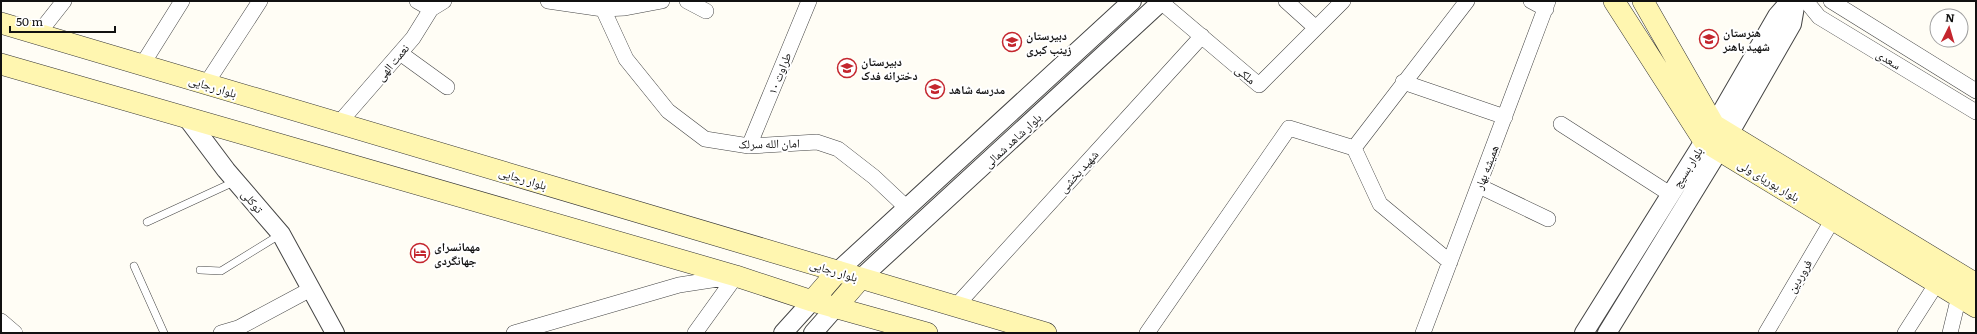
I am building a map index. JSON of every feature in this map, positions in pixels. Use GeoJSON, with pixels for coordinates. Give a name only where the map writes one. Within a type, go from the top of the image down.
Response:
{"type":"FeatureCollection","features":[{"type":"Feature","properties":{"kind":"main road","name":"بلوار پوریای ولی"},"geometry":{"type":"LineString","coordinates":[[1614,1],[1717,137],[1833,220],[1967,302]]}},
{"type":"Feature","properties":{"kind":"main road","name":"بلوار پوریای ولی"},"geometry":{"type":"LineString","coordinates":[[1643,1],[1717,137],[1976,284]]}},
{"type":"Feature","properties":{"kind":"main road","name":"بلوار رجایی"},"geometry":{"type":"LineString","coordinates":[[1,23],[1046,333]]}},
{"type":"Feature","properties":{"kind":"main road"},"geometry":{"type":"LineString","coordinates":[[1,64],[736,276],[835,308],[927,333]]}},
{"type":"Feature","properties":{"kind":"main road"},"geometry":{"type":"LineString","coordinates":[[812,301],[838,271]]}},
{"type":"Feature","properties":{"kind":"main road"},"geometry":{"type":"LineString","coordinates":[[835,308],[861,278]]}},
{"type":"Feature","properties":{"kind":"street"},"geometry":{"type":"LineString","coordinates":[[38,34],[64,1]]}},
{"type":"Feature","properties":{"kind":"street"},"geometry":{"type":"LineString","coordinates":[[142,65],[182,1]]}},
{"type":"Feature","properties":{"kind":"street"},"geometry":{"type":"LineString","coordinates":[[206,84],[260,1]]}},
{"type":"Feature","properties":{"kind":"street"},"geometry":{"type":"LineString","coordinates":[[417,1],[437,5]]}},
{"type":"Feature","properties":{"kind":"street"},"geometry":{"type":"LineString","coordinates":[[548,1],[602,9],[624,4],[662,1]]}},
{"type":"Feature","properties":{"kind":"street"},"geometry":{"type":"LineString","coordinates":[[687,1],[706,11]]}},
{"type":"Feature","properties":{"kind":"street","name":"طراوت ۱۰"},"geometry":{"type":"LineString","coordinates":[[749,146],[809,1]]}},
{"type":"Feature","properties":{"kind":"street","name":"بلوار شاهد شمالی"},"geometry":{"type":"LineString","coordinates":[[838,271],[1132,1]]}},
{"type":"Feature","properties":{"kind":"street"},"geometry":{"type":"LineString","coordinates":[[1286,1],[1316,28]]}},
{"type":"Feature","properties":{"kind":"street","name":"ملکی"},"geometry":{"type":"LineString","coordinates":[[1162,2],[1259,85],[1343,1]]}},
{"type":"Feature","properties":{"kind":"street"},"geometry":{"type":"LineString","coordinates":[[1354,148],[1403,82],[1467,1]]}},
{"type":"Feature","properties":{"kind":"street"},"geometry":{"type":"LineString","coordinates":[[1531,1],[1547,5]]}},
{"type":"Feature","properties":{"kind":"street","name":"بلوار بسیج"},"geometry":{"type":"LineString","coordinates":[[1607,333],[1717,137],[1777,16],[1790,1]]}},
{"type":"Feature","properties":{"kind":"street","name":"بلوار بسیج"},"geometry":{"type":"LineString","coordinates":[[1584,333],[1670,194],[1717,137],[1792,24],[1796,1]]}},
{"type":"Feature","properties":{"kind":"street","name":"سعدی"},"geometry":{"type":"LineString","coordinates":[[1806,1],[1819,17],[1976,112]]}},
{"type":"Feature","properties":{"kind":"street","name":"سعدی"},"geometry":{"type":"LineString","coordinates":[[1831,1],[1976,91]]}},
{"type":"Feature","properties":{"kind":"street","name":"بلوار شاهد شمالی"},"geometry":{"type":"LineString","coordinates":[[861,278],[1162,2]]}},
{"type":"Feature","properties":{"kind":"street","name":"نعمت الهی"},"geometry":{"type":"LineString","coordinates":[[338,123],[413,38],[437,5]]}},
{"type":"Feature","properties":{"kind":"street","name":"همیشه بهار"},"geometry":{"type":"LineString","coordinates":[[1423,333],[1547,5]]}},
{"type":"Feature","properties":{"kind":"street","name":"امان الله سرلک"},"geometry":{"type":"LineString","coordinates":[[602,9],[626,59],[668,111],[705,139],[749,146],[816,142],[838,149],[874,177],[907,208]]}},
{"type":"Feature","properties":{"kind":"street","name":"شهید بخشی"},"geometry":{"type":"LineString","coordinates":[[955,307],[1202,36]]}},
{"type":"Feature","properties":{"kind":"street"},"geometry":{"type":"LineString","coordinates":[[400,53],[447,87]]}},
{"type":"Feature","properties":{"kind":"street"},"geometry":{"type":"LineString","coordinates":[[1403,82],[1505,117]]}},
{"type":"Feature","properties":{"kind":"street","name":"توکلی"},"geometry":{"type":"LineString","coordinates":[[187,118],[236,181],[281,234],[335,333]]}},
{"type":"Feature","properties":{"kind":"street"},"geometry":{"type":"LineString","coordinates":[[1561,124],[1670,194]]}},
{"type":"Feature","properties":{"kind":"street"},"geometry":{"type":"LineString","coordinates":[[1147,333],[1289,128],[1354,148],[1380,204],[1450,262]]}},
{"type":"Feature","properties":{"kind":"street"},"geometry":{"type":"LineString","coordinates":[[1479,186],[1548,219]]}},
{"type":"Feature","properties":{"kind":"street","name":"فروردین"},"geometry":{"type":"LineString","coordinates":[[1766,333],[1833,220]]}},
{"type":"Feature","properties":{"kind":"street"},"geometry":{"type":"LineString","coordinates":[[514,333],[679,285],[736,276]]}},
{"type":"Feature","properties":{"kind":"street"},"geometry":{"type":"LineString","coordinates":[[695,333],[736,276]]}},
{"type":"Feature","properties":{"kind":"street"},"geometry":{"type":"LineString","coordinates":[[1905,333],[1937,283]]}},
{"type":"Feature","properties":{"kind":"street"},"geometry":{"type":"LineString","coordinates":[[221,333],[238,328],[311,289]]}},
{"type":"Feature","properties":{"kind":"street"},"geometry":{"type":"LineString","coordinates":[[783,333],[812,301]]}},
{"type":"Feature","properties":{"kind":"street"},"geometry":{"type":"LineString","coordinates":[[1950,333],[1967,302]]}},
{"type":"Feature","properties":{"kind":"street"},"geometry":{"type":"LineString","coordinates":[[812,333],[835,308]]}},
{"type":"Feature","properties":{"kind":"street"},"geometry":{"type":"LineString","coordinates":[[1,321],[15,333]]}},
{"type":"Feature","properties":{"kind":"lane"},"geometry":{"type":"LineString","coordinates":[[147,222],[236,181]]}},
{"type":"Feature","properties":{"kind":"lane"},"geometry":{"type":"LineString","coordinates":[[200,270],[221,271],[281,234]]}},
{"type":"Feature","properties":{"kind":"lane"},"geometry":{"type":"LineString","coordinates":[[134,266],[164,333]]}},
{"type":"Feature","properties":{"kind":"place","name":"هنرستان شهید باهنر"},"geometry":{"type":"Point","coordinates":[1709,39]}},
{"type":"Feature","properties":{"kind":"place","name":"دبیرستان زینب کبری"},"geometry":{"type":"Point","coordinates":[1012,42]}},
{"type":"Feature","properties":{"kind":"place","name":"دبیرستان دخترانه فدک"},"geometry":{"type":"Point","coordinates":[847,68]}},
{"type":"Feature","properties":{"kind":"place","name":"مدرسه شاهد"},"geometry":{"type":"Point","coordinates":[935,89]}},
{"type":"Feature","properties":{"kind":"place","name":"مهمانسرای جهانگردی"},"geometry":{"type":"Point","coordinates":[420,253]}}]}
